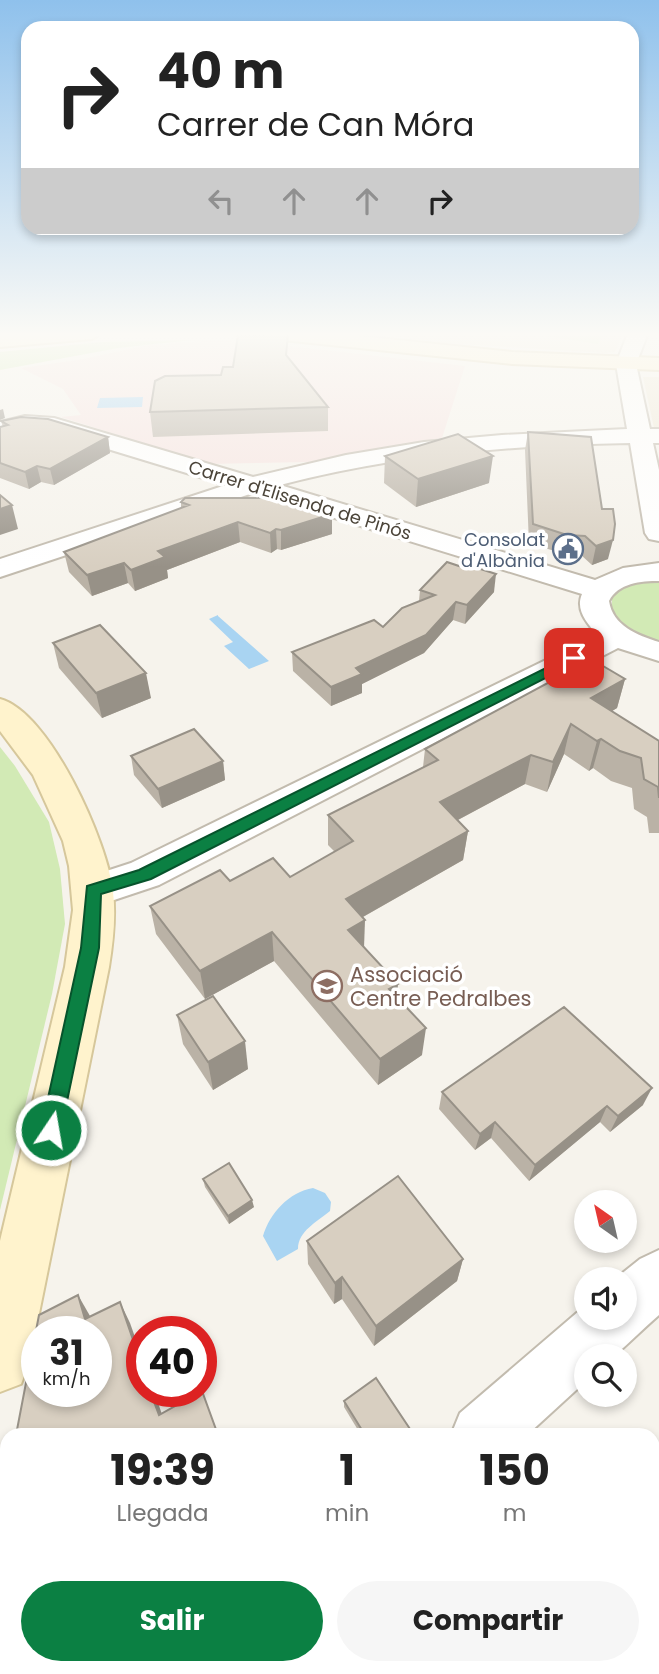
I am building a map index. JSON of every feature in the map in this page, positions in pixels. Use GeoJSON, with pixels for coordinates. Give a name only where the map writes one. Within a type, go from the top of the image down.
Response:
{"type":"FeatureCollection","features":[{"type":"Feature","properties":{"kind":"street"},"geometry":{"type":"LineString","coordinates":[[641,411],[649,437],[659,533]]}},
{"type":"Feature","properties":{"kind":"street","name":"Carrer d'Elisenda de Pinós"},"geometry":{"type":"LineString","coordinates":[[0,429],[25,423],[48,423],[599,590]]}},
{"type":"Feature","properties":{"kind":"street"},"geometry":{"type":"LineString","coordinates":[[0,568],[252,485],[347,462],[533,439],[649,437]]}},
{"type":"Feature","properties":{"kind":"street"},"geometry":{"type":"LineString","coordinates":[[659,572],[632,573],[616,578],[599,590],[594,603],[598,617],[618,636],[659,652]]}},
{"type":"Feature","properties":{"kind":"street"},"geometry":{"type":"LineString","coordinates":[[93,891],[145,874],[618,636]]}},
{"type":"Feature","properties":{"kind":"street"},"geometry":{"type":"LineString","coordinates":[[0,710],[22,732],[42,759],[74,823],[87,858],[94,916],[90,948],[0,1363]]}},
{"type":"Feature","properties":{"kind":"street"},"geometry":{"type":"LineString","coordinates":[[637,1297],[659,1278]]}},
{"type":"Feature","properties":{"kind":"street"},"geometry":{"type":"LineString","coordinates":[[490,1428],[600,1330]]}},
{"type":"Feature","properties":{"kind":"shaded area"},"geometry":{"type":"Polygon","coordinates":[[[78,411],[451,411],[442,438],[308,462],[209,464],[61,417],[81,415],[78,411]]]}},
{"type":"Feature","properties":{"kind":"shaded area"},"geometry":{"type":"Polygon","coordinates":[[[650,411],[659,411],[659,428],[654,428],[650,411]]]}},
{"type":"Feature","properties":{"kind":"green space"},"geometry":{"type":"Polygon","coordinates":[[[659,579],[659,643],[625,628],[612,612],[612,597],[633,583],[659,579]]]}},
{"type":"Feature","properties":{"kind":"green space"},"geometry":{"type":"Polygon","coordinates":[[[0,747],[15,766],[49,822],[60,869],[65,924],[52,994],[0,1210],[0,747]]]}},
{"type":"Feature","properties":{"kind":"water"},"geometry":{"type":"Polygon","coordinates":[[[218,615],[269,661],[249,669],[224,646],[233,642],[209,619],[218,615]]]}},
{"type":"Feature","properties":{"kind":"water"},"geometry":{"type":"Polygon","coordinates":[[[313,1188],[325,1193],[331,1202],[330,1211],[305,1232],[298,1249],[277,1261],[263,1236],[266,1227],[288,1199],[313,1188]]]}},
{"type":"Feature","properties":{"kind":"building"},"geometry":{"type":"Polygon","coordinates":[[[21,417],[48,419],[108,437],[50,469],[37,466],[25,472],[0,463],[0,427],[8,425],[1,421],[21,417]]]}},
{"type":"Feature","properties":{"kind":"building"},"geometry":{"type":"Polygon","coordinates":[[[528,432],[591,437],[602,509],[613,509],[613,540],[596,546],[585,536],[567,535],[533,524],[528,432]]]}},
{"type":"Feature","properties":{"kind":"building"},"geometry":{"type":"Polygon","coordinates":[[[458,434],[493,456],[418,479],[385,456],[458,434]]]}},
{"type":"Feature","properties":{"kind":"building"},"geometry":{"type":"Polygon","coordinates":[[[0,495],[12,505],[0,509],[0,495]]]}},
{"type":"Feature","properties":{"kind":"building"},"geometry":{"type":"Polygon","coordinates":[[[185,498],[296,498],[294,502],[332,514],[270,533],[238,522],[158,551],[165,557],[131,570],[124,563],[87,575],[64,552],[189,505],[181,502],[185,498]]]}},
{"type":"Feature","properties":{"kind":"building"},"geometry":{"type":"Polygon","coordinates":[[[447,562],[459,566],[462,563],[496,574],[467,605],[456,602],[426,635],[356,668],[362,674],[331,687],[292,652],[374,620],[383,627],[402,608],[435,595],[420,590],[447,562]]]}},
{"type":"Feature","properties":{"kind":"building"},"geometry":{"type":"Polygon","coordinates":[[[100,625],[146,673],[96,693],[53,643],[100,625]]]}},
{"type":"Feature","properties":{"kind":"building"},"geometry":{"type":"Polygon","coordinates":[[[598,663],[625,679],[591,698],[659,741],[659,798],[658,787],[644,779],[641,758],[620,751],[601,739],[597,741],[571,724],[553,762],[531,755],[440,802],[468,831],[346,899],[365,920],[348,930],[398,984],[389,989],[426,1028],[380,1059],[272,932],[200,971],[150,906],[220,870],[230,881],[273,858],[290,877],[353,841],[328,815],[438,760],[425,749],[570,671],[576,675],[598,663]]]}},
{"type":"Feature","properties":{"kind":"building"},"geometry":{"type":"Polygon","coordinates":[[[194,729],[223,761],[158,789],[131,756],[194,729]]]}},
{"type":"Feature","properties":{"kind":"building"},"geometry":{"type":"Polygon","coordinates":[[[213,996],[245,1041],[208,1062],[177,1015],[213,996]]]}},
{"type":"Feature","properties":{"kind":"building"},"geometry":{"type":"Polygon","coordinates":[[[564,1007],[652,1088],[618,1116],[607,1106],[535,1165],[495,1122],[480,1134],[442,1092],[564,1007]]]}},
{"type":"Feature","properties":{"kind":"building"},"geometry":{"type":"Polygon","coordinates":[[[229,1163],[252,1200],[228,1216],[203,1179],[229,1163]]]}},
{"type":"Feature","properties":{"kind":"building"},"geometry":{"type":"Polygon","coordinates":[[[398,1176],[463,1259],[376,1326],[342,1277],[335,1283],[307,1241],[398,1176]]]}},
{"type":"Feature","properties":{"kind":"building"},"geometry":{"type":"Polygon","coordinates":[[[78,1295],[84,1316],[39,1316],[39,1315],[78,1295]]]}},
{"type":"Feature","properties":{"kind":"building"},"geometry":{"type":"Polygon","coordinates":[[[120,1302],[126,1319],[126,1407],[156,1407],[159,1415],[173,1407],[208,1407],[215,1428],[17,1428],[21,1407],[112,1407],[112,1316],[91,1316],[120,1302]]]}},
{"type":"Feature","properties":{"kind":"building"},"geometry":{"type":"Polygon","coordinates":[[[376,1378],[409,1428],[361,1428],[344,1401],[376,1378]]]}},
{"type":"Feature","properties":{"kind":"place","name":"Consolat d'Albània"},"geometry":{"type":"Point","coordinates":[568,549]}},
{"type":"Feature","properties":{"kind":"place","name":"Associació Centre Pedralbes"},"geometry":{"type":"Point","coordinates":[327,986]}},
{"type":"Feature","properties":{"kind":"route"},"geometry":{"type":"LineString","coordinates":[[51,1130],[90,948],[94,916],[93,891],[145,874],[574,658]]}}]}
